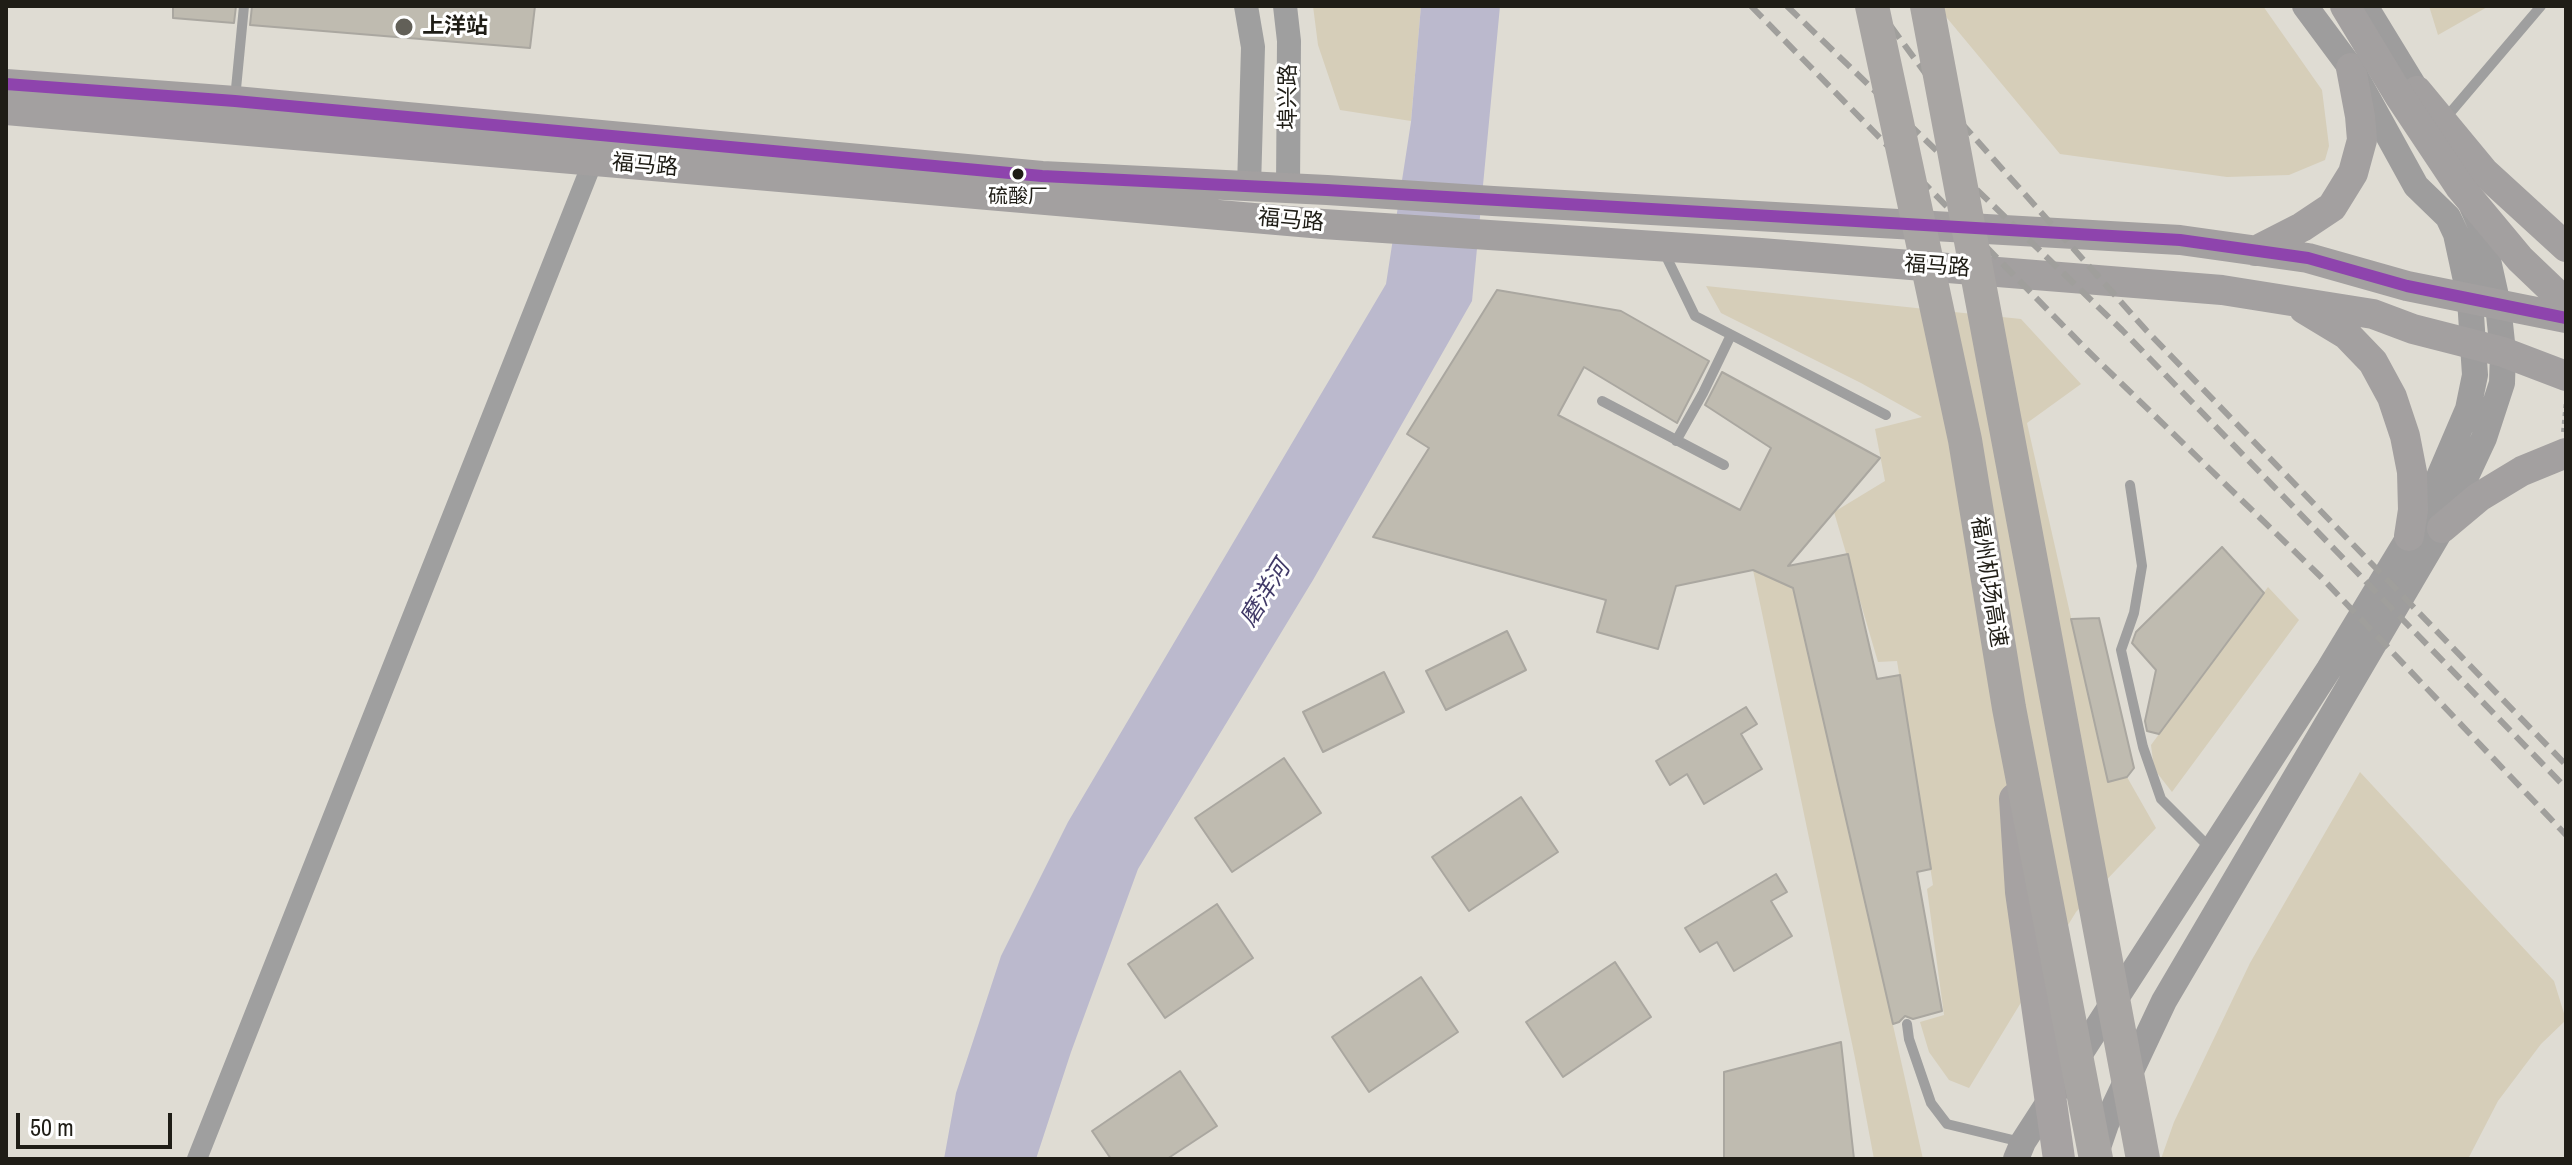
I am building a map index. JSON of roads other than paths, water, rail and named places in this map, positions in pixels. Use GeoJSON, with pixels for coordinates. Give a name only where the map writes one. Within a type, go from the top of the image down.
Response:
{"type":"FeatureCollection","features":[{"type":"Feature","properties":{"kind":"highway","name":"福州机场高速"},"geometry":{"type":"LineString","coordinates":[[1872,6],[1965,440],[2009,708],[2095,1159]]}},
{"type":"Feature","properties":{"kind":"highway","name":"福州机场高速"},"geometry":{"type":"LineString","coordinates":[[1927,6],[2143,1159]]}},
{"type":"Feature","properties":{"kind":"highway"},"geometry":{"type":"LineString","coordinates":[[2009,708],[2021,892],[2059,1159]]}},
{"type":"Feature","properties":{"kind":"main road"},"geometry":{"type":"LineString","coordinates":[[2095,1159],[2106,1124],[2164,1001],[2442,528],[2484,438],[2502,383],[2503,352],[2448,217],[2416,186],[2351,68],[2305,6]]}},
{"type":"Feature","properties":{"kind":"main road"},"geometry":{"type":"LineString","coordinates":[[2345,6],[2460,187],[2520,259],[2566,303]]}},
{"type":"Feature","properties":{"kind":"main road"},"geometry":{"type":"LineString","coordinates":[[2020,1151],[2329,669],[2423,514],[2468,409],[2475,375],[2473,345],[2484,302],[2480,224],[2417,91],[2365,6]]}},
{"type":"Feature","properties":{"kind":"main road"},"geometry":{"type":"LineString","coordinates":[[2255,251],[2302,227],[2332,207],[2353,173],[2362,140],[2351,68]]}},
{"type":"Feature","properties":{"kind":"main road","name":"福马路"},"geometry":{"type":"LineString","coordinates":[[6,84],[235,101],[1042,176],[2180,240],[2308,258],[2407,286],[2566,318]]}},
{"type":"Feature","properties":{"kind":"main road"},"geometry":{"type":"LineString","coordinates":[[2417,91],[2484,172],[2566,247]]}},
{"type":"Feature","properties":{"kind":"main road","name":"福马路"},"geometry":{"type":"LineString","coordinates":[[6,110],[1378,228],[2222,290],[2373,314],[2413,329],[2503,352],[2566,376]]}},
{"type":"Feature","properties":{"kind":"main road"},"geometry":{"type":"LineString","coordinates":[[2288,299],[2347,335],[2373,362],[2392,397],[2405,436],[2412,472],[2413,510],[2409,536]]}},
{"type":"Feature","properties":{"kind":"main road"},"geometry":{"type":"LineString","coordinates":[[2442,528],[2479,497],[2564,449]]}},
{"type":"Feature","properties":{"kind":"street","name":"埠兴路"},"geometry":{"type":"LineString","coordinates":[[1246,6],[1253,47],[1249,187]]}},
{"type":"Feature","properties":{"kind":"street","name":"埠兴路"},"geometry":{"type":"LineString","coordinates":[[1285,6],[1289,41],[1288,188]]}},
{"type":"Feature","properties":{"kind":"street"},"geometry":{"type":"LineString","coordinates":[[197,1159],[593,161]]}},
{"type":"Feature","properties":{"kind":"lane"},"geometry":{"type":"LineString","coordinates":[[235,101],[244,6]]}},
{"type":"Feature","properties":{"kind":"lane"},"geometry":{"type":"LineString","coordinates":[[2442,121],[2541,6]]}},
{"type":"Feature","properties":{"kind":"lane"},"geometry":{"type":"LineString","coordinates":[[1661,247],[1695,316],[1886,415]]}},
{"type":"Feature","properties":{"kind":"lane"},"geometry":{"type":"LineString","coordinates":[[1676,441],[1731,335]]}},
{"type":"Feature","properties":{"kind":"lane"},"geometry":{"type":"LineString","coordinates":[[1602,401],[1724,465]]}},
{"type":"Feature","properties":{"kind":"lane"},"geometry":{"type":"LineString","coordinates":[[2130,485],[2142,566],[2134,613],[2121,650],[2143,747],[2161,799],[2213,851]]}},
{"type":"Feature","properties":{"kind":"lane"},"geometry":{"type":"LineString","coordinates":[[1907,1024],[1909,1039],[1931,1103],[1947,1124],[2020,1151]]}},
{"type":"Feature","properties":{"kind":"water","name":"磨洋河"},"geometry":{"type":"Polygon","coordinates":[[[1421,6],[1500,6],[1472,301],[1313,580],[1138,869],[1071,1052],[1036,1159],[944,1159],[956,1093],[1001,956],[1068,822],[1386,284],[1411,122],[1421,6]]]}},
{"type":"Feature","properties":{"kind":"railway"},"geometry":{"type":"LineString","coordinates":[[1751,6],[2087,350],[2321,577],[2566,835]]}},
{"type":"Feature","properties":{"kind":"railway"},"geometry":{"type":"LineString","coordinates":[[1787,6],[2122,330],[2566,788]]}},
{"type":"Feature","properties":{"kind":"railway"},"geometry":{"type":"LineString","coordinates":[[1876,6],[1964,126],[2146,330],[2566,765]]}},
{"type":"Feature","properties":{"kind":"place","name":"上洋站"},"geometry":{"type":"Point","coordinates":[404,27]}},
{"type":"Feature","properties":{"kind":"place","name":"硫酸厂"},"geometry":{"type":"Point","coordinates":[1018,174]}}]}
